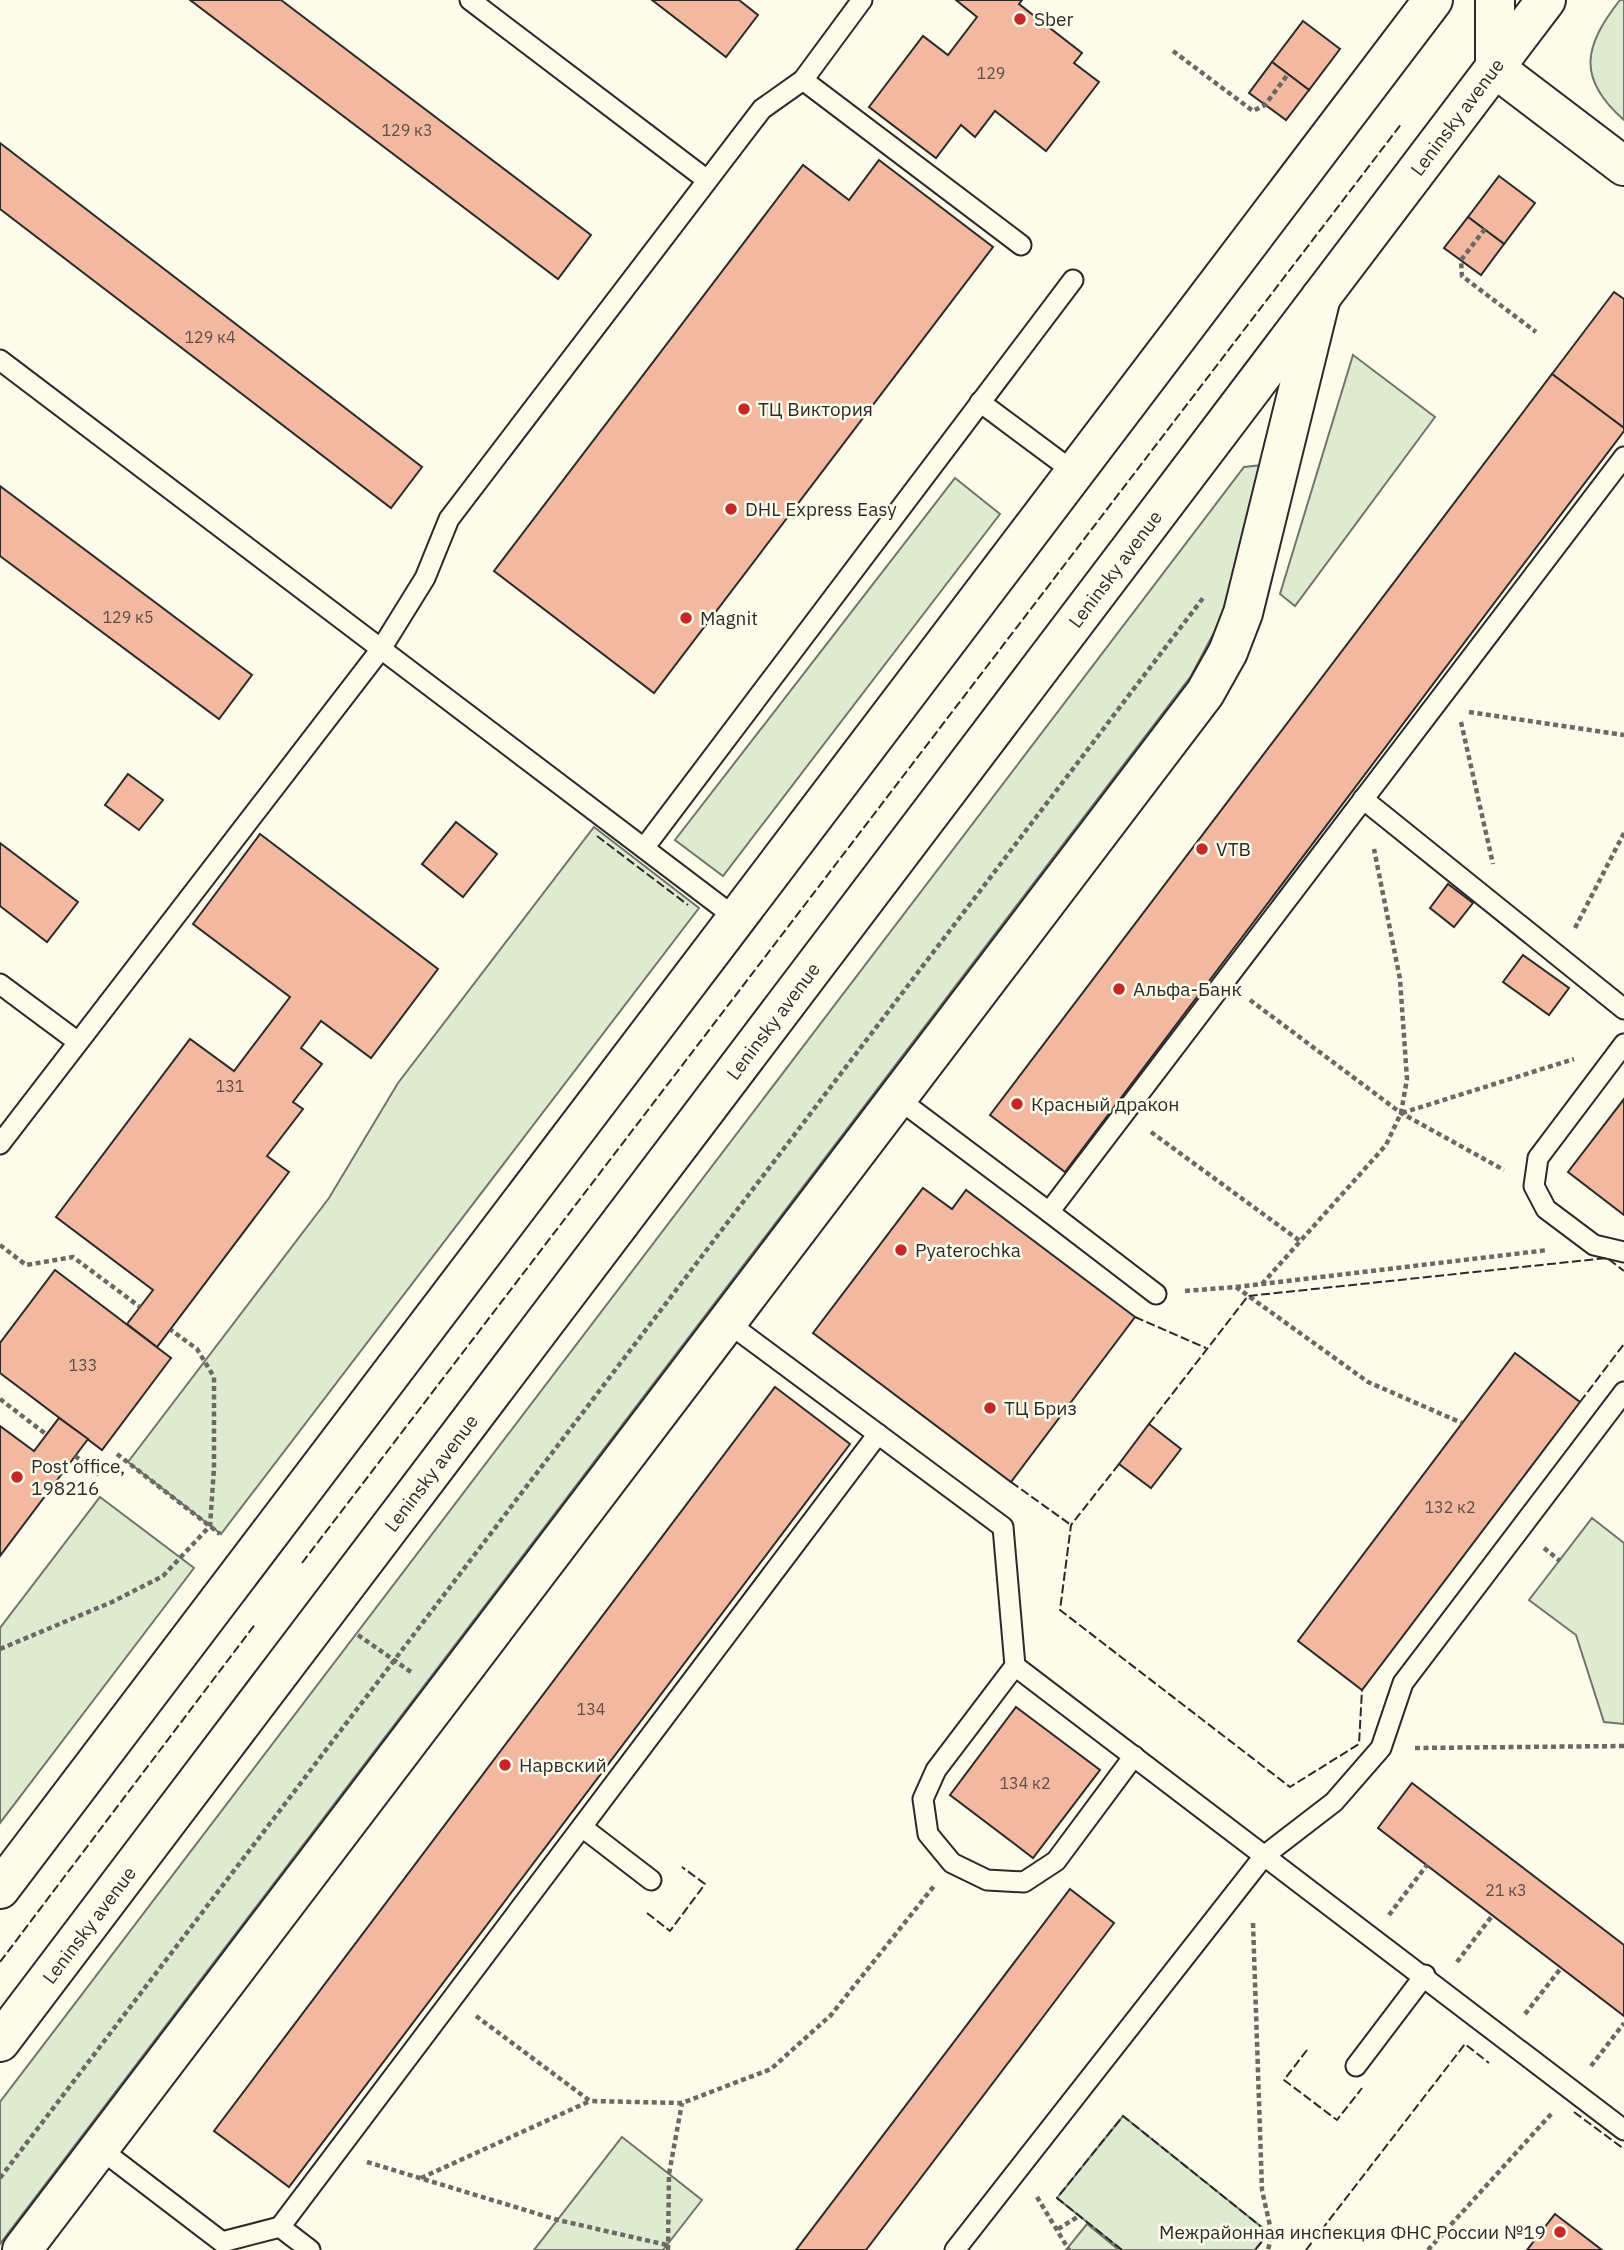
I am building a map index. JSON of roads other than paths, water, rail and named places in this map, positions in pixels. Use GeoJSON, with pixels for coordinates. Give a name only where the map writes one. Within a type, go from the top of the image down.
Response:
{"type":"FeatureCollection","features":[{"type":"Feature","properties":{"kind":"main road"},"geometry":{"type":"LineString","coordinates":[[0,1889],[1433,0]]}},
{"type":"Feature","properties":{"kind":"main road"},"geometry":{"type":"LineString","coordinates":[[1494,0],[1495,68],[1624,166]]}},
{"type":"Feature","properties":{"kind":"main road","name":"Leninsky avenue"},"geometry":{"type":"LineString","coordinates":[[0,2042],[1546,0]]}},
{"type":"Feature","properties":{"kind":"main road"},"geometry":{"type":"LineString","coordinates":[[22,2250],[1205,693],[1228,652],[1242,613],[1321,298]]}},
{"type":"Feature","properties":{"kind":"lane"},"geometry":{"type":"LineString","coordinates":[[470,0],[707,180]]}},
{"type":"Feature","properties":{"kind":"lane"},"geometry":{"type":"LineString","coordinates":[[0,1144],[381,649],[425,578],[449,519],[762,109],[803,80],[862,0]]}},
{"type":"Feature","properties":{"kind":"lane"},"geometry":{"type":"LineString","coordinates":[[803,80],[1021,245]]}},
{"type":"Feature","properties":{"kind":"lane"},"geometry":{"type":"LineString","coordinates":[[644,848],[1073,280]]}},
{"type":"Feature","properties":{"kind":"lane"},"geometry":{"type":"LineString","coordinates":[[0,360],[736,918]]}},
{"type":"Feature","properties":{"kind":"lane"},"geometry":{"type":"LineString","coordinates":[[980,402],[1074,472]]}},
{"type":"Feature","properties":{"kind":"lane"},"geometry":{"type":"LineString","coordinates":[[1049,1212],[1624,457]]}},
{"type":"Feature","properties":{"kind":"lane"},"geometry":{"type":"LineString","coordinates":[[1363,799],[1624,1009]]}},
{"type":"Feature","properties":{"kind":"lane"},"geometry":{"type":"LineString","coordinates":[[0,984],[78,1042]]}},
{"type":"Feature","properties":{"kind":"lane"},"geometry":{"type":"LineString","coordinates":[[1624,1044],[1538,1158],[1534,1186],[1546,1209],[1594,1245],[1624,1252]]}},
{"type":"Feature","properties":{"kind":"lane"},"geometry":{"type":"LineString","coordinates":[[897,1098],[1156,1294]]}},
{"type":"Feature","properties":{"kind":"lane"},"geometry":{"type":"LineString","coordinates":[[727,1322],[1003,1527],[1015,1666],[936,1770],[923,1799],[928,1834],[952,1863],[987,1880],[1024,1882],[1056,1861],[1134,1756]]}},
{"type":"Feature","properties":{"kind":"lane"},"geometry":{"type":"LineString","coordinates":[[955,2250],[1264,1856],[1334,1802],[1381,1748],[1403,1683],[1624,1392]]}},
{"type":"Feature","properties":{"kind":"lane"},"geometry":{"type":"LineString","coordinates":[[99,2148],[222,2242],[280,2228],[878,1434]]}},
{"type":"Feature","properties":{"kind":"lane"},"geometry":{"type":"LineString","coordinates":[[1015,1666],[1373,1936],[1624,2130]]}},
{"type":"Feature","properties":{"kind":"lane"},"geometry":{"type":"LineString","coordinates":[[582,1827],[651,1880]]}},
{"type":"Feature","properties":{"kind":"lane"},"geometry":{"type":"LineString","coordinates":[[1356,2066],[1432,1981]]}},
{"type":"Feature","properties":{"kind":"lane"},"geometry":{"type":"LineString","coordinates":[[280,2228],[310,2250]]}},
{"type":"Feature","properties":{"kind":"place","name":"Sber"},"geometry":{"type":"Point","coordinates":[1020,19]}},
{"type":"Feature","properties":{"kind":"place","name":"ТЦ Виктория"},"geometry":{"type":"Point","coordinates":[744,409]}},
{"type":"Feature","properties":{"kind":"place","name":"DHL Express Easy"},"geometry":{"type":"Point","coordinates":[731,509]}},
{"type":"Feature","properties":{"kind":"place","name":"Magnit"},"geometry":{"type":"Point","coordinates":[686,618]}},
{"type":"Feature","properties":{"kind":"place","name":"VTB"},"geometry":{"type":"Point","coordinates":[1202,849]}},
{"type":"Feature","properties":{"kind":"place","name":"Альфа-Банк"},"geometry":{"type":"Point","coordinates":[1119,989]}},
{"type":"Feature","properties":{"kind":"place","name":"Красный дракон"},"geometry":{"type":"Point","coordinates":[1017,1104]}},
{"type":"Feature","properties":{"kind":"place","name":"Pyaterochka"},"geometry":{"type":"Point","coordinates":[901,1250]}},
{"type":"Feature","properties":{"kind":"place","name":"ТЦ Бриз"},"geometry":{"type":"Point","coordinates":[990,1408]}},
{"type":"Feature","properties":{"kind":"place","name":"Post office, 198216"},"geometry":{"type":"Point","coordinates":[17,1477]}},
{"type":"Feature","properties":{"kind":"place","name":"Нарвский"},"geometry":{"type":"Point","coordinates":[505,1765]}},
{"type":"Feature","properties":{"kind":"place","name":"Межрайонная инспекция ФНС России №19"},"geometry":{"type":"Point","coordinates":[1560,2232]}}]}
